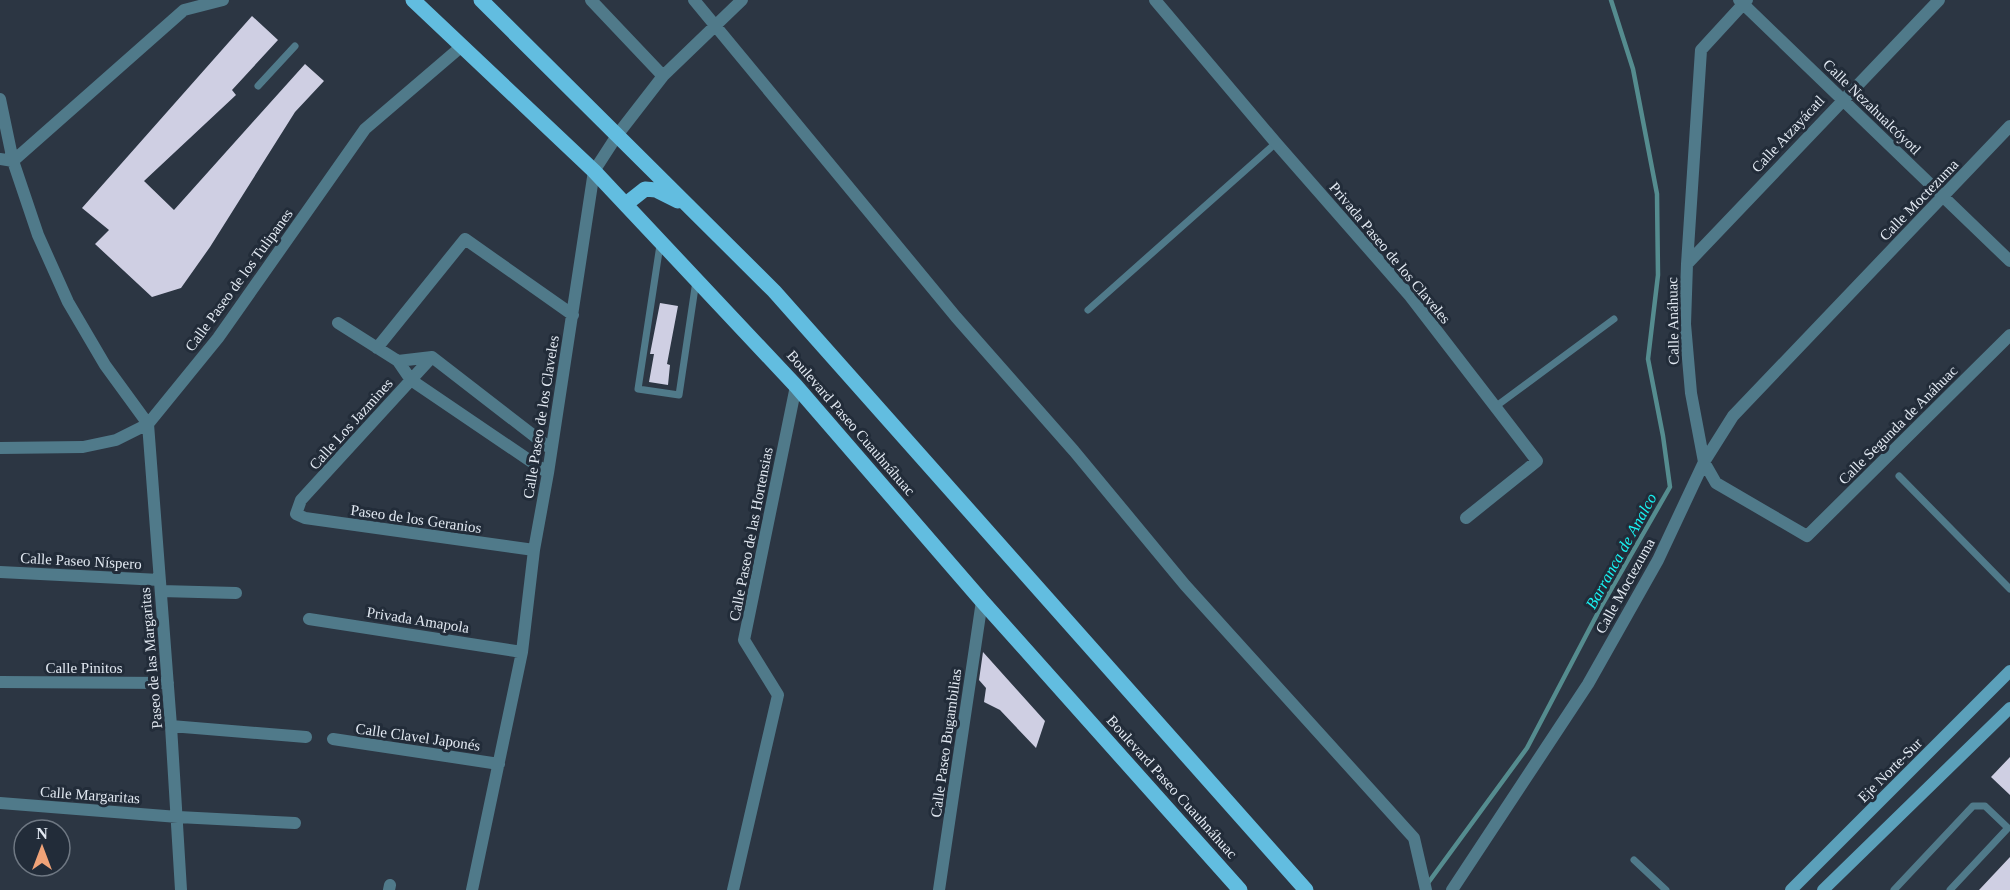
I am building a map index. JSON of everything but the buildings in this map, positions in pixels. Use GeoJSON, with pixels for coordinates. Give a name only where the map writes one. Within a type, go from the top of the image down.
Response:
{"type":"FeatureCollection","features":[{"type":"Feature","properties":{"kind":"main road","name":"Boulevard Paseo Cuauhnáhuac"},"geometry":{"type":"LineString","coordinates":[[413,0],[594,171],[796,386],[1233,886]]}},
{"type":"Feature","properties":{"kind":"main road","name":"Boulevard Paseo Cuauhnáhuac"},"geometry":{"type":"LineString","coordinates":[[481,0],[774,291],[1306,890]]}},
{"type":"Feature","properties":{"kind":"main road"},"geometry":{"type":"LineString","coordinates":[[626,204],[645,189],[656,190],[689,206]]}},
{"type":"Feature","properties":{"kind":"street"},"geometry":{"type":"LineString","coordinates":[[6,160],[181,5],[223,0]]}},
{"type":"Feature","properties":{"kind":"street"},"geometry":{"type":"LineString","coordinates":[[591,0],[663,76]]}},
{"type":"Feature","properties":{"kind":"street"},"geometry":{"type":"LineString","coordinates":[[694,0],[956,317],[1074,451],[1185,585],[1414,838],[1425,889]]}},
{"type":"Feature","properties":{"kind":"street","name":"Calle Paseo de los Claveles"},"geometry":{"type":"LineString","coordinates":[[472,890],[522,652],[534,550],[594,171],[663,76],[742,0]]}},
{"type":"Feature","properties":{"kind":"street","name":"Privada Paseo de los Claveles"},"geometry":{"type":"LineString","coordinates":[[1155,0],[1410,296],[1537,461],[1466,518]]}},
{"type":"Feature","properties":{"kind":"street","name":"Calle Atzayácatl"},"geometry":{"type":"LineString","coordinates":[[1686,264],[1939,0]]}},
{"type":"Feature","properties":{"kind":"street","name":"Calle Nezahualcóyotl"},"geometry":{"type":"LineString","coordinates":[[1743,1],[2010,261]]}},
{"type":"Feature","properties":{"kind":"street","name":"Calle Anáhuac"},"geometry":{"type":"LineString","coordinates":[[1743,1],[1701,50],[1686,264],[1685,324],[1690,393],[1704,462],[1716,483],[1807,536]]}},
{"type":"Feature","properties":{"kind":"street","name":"Calle Paseo de los Tulipanes"},"geometry":{"type":"LineString","coordinates":[[0,448],[83,447],[116,440],[148,424],[218,338],[365,129],[462,46]]}},
{"type":"Feature","properties":{"kind":"street"},"geometry":{"type":"LineString","coordinates":[[0,99],[6,160],[68,302],[105,365],[148,424]]}},
{"type":"Feature","properties":{"kind":"street","name":"Calle Moctezuma"},"geometry":{"type":"LineString","coordinates":[[1452,890],[1588,684],[1658,560],[1704,462],[1733,416],[2010,126]]}},
{"type":"Feature","properties":{"kind":"street"},"geometry":{"type":"LineString","coordinates":[[376,348],[465,239],[573,315]]}},
{"type":"Feature","properties":{"kind":"street"},"geometry":{"type":"LineString","coordinates":[[338,323],[398,361],[411,380],[548,473]]}},
{"type":"Feature","properties":{"kind":"street","name":"Calle Segunda de Anáhuac"},"geometry":{"type":"LineString","coordinates":[[1807,536],[2010,335]]}},
{"type":"Feature","properties":{"kind":"street"},"geometry":{"type":"LineString","coordinates":[[398,361],[432,357],[551,449]]}},
{"type":"Feature","properties":{"kind":"street","name":"Calle Los Jazmines"},"geometry":{"type":"LineString","coordinates":[[296,514],[302,500],[432,357]]}},
{"type":"Feature","properties":{"kind":"street","name":"Calle Paseo de las Hortensias"},"geometry":{"type":"LineString","coordinates":[[733,890],[778,695],[744,640],[796,386]]}},
{"type":"Feature","properties":{"kind":"street","name":"Paseo de las Margaritas"},"geometry":{"type":"LineString","coordinates":[[148,424],[178,817],[181,890]]}},
{"type":"Feature","properties":{"kind":"street","name":"Paseo de los Geranios"},"geometry":{"type":"LineString","coordinates":[[296,514],[305,518],[534,550]]}},
{"type":"Feature","properties":{"kind":"street","name":"Calle Paseo Níspero"},"geometry":{"type":"LineString","coordinates":[[0,572],[236,593]]}},
{"type":"Feature","properties":{"kind":"street","name":"Calle Paseo Bugambilias"},"geometry":{"type":"LineString","coordinates":[[939,890],[982,601]]}},
{"type":"Feature","properties":{"kind":"street","name":"Privada Amapola"},"geometry":{"type":"LineString","coordinates":[[309,619],[522,652]]}},
{"type":"Feature","properties":{"kind":"street","name":"Eje Norte-Sur"},"geometry":{"type":"LineString","coordinates":[[1791,890],[2010,671]]}},
{"type":"Feature","properties":{"kind":"street","name":"Calle Pinitos"},"geometry":{"type":"LineString","coordinates":[[0,682],[168,683]]}},
{"type":"Feature","properties":{"kind":"street"},"geometry":{"type":"LineString","coordinates":[[1823,890],[2009,711]]}},
{"type":"Feature","properties":{"kind":"street"},"geometry":{"type":"LineString","coordinates":[[171,726],[306,737]]}},
{"type":"Feature","properties":{"kind":"street","name":"Calle Clavel Japonés"},"geometry":{"type":"LineString","coordinates":[[333,740],[499,764]]}},
{"type":"Feature","properties":{"kind":"street","name":"Calle Margaritas"},"geometry":{"type":"LineString","coordinates":[[0,804],[295,823]]}},
{"type":"Feature","properties":{"kind":"lane"},"geometry":{"type":"LineString","coordinates":[[258,86],[295,46]]}},
{"type":"Feature","properties":{"kind":"lane"},"geometry":{"type":"LineString","coordinates":[[1088,310],[1276,143]]}},
{"type":"Feature","properties":{"kind":"lane"},"geometry":{"type":"LineString","coordinates":[[660,242],[638,389],[679,395],[696,280]]}},
{"type":"Feature","properties":{"kind":"lane"},"geometry":{"type":"LineString","coordinates":[[1495,407],[1614,319]]}},
{"type":"Feature","properties":{"kind":"lane"},"geometry":{"type":"LineString","coordinates":[[1899,476],[2010,589]]}},
{"type":"Feature","properties":{"kind":"lane"},"geometry":{"type":"LineString","coordinates":[[1894,890],[1973,806],[1985,806],[2008,828],[1950,890]]}},
{"type":"Feature","properties":{"kind":"lane"},"geometry":{"type":"LineString","coordinates":[[1634,860],[1666,890]]}},
{"type":"Feature","properties":{"kind":"waterway","name":"Barranca de Analco"},"geometry":{"type":"LineString","coordinates":[[1428,883],[1527,748],[1601,607],[1670,487],[1648,359],[1658,275],[1657,194],[1633,69],[1611,0]]}}]}
